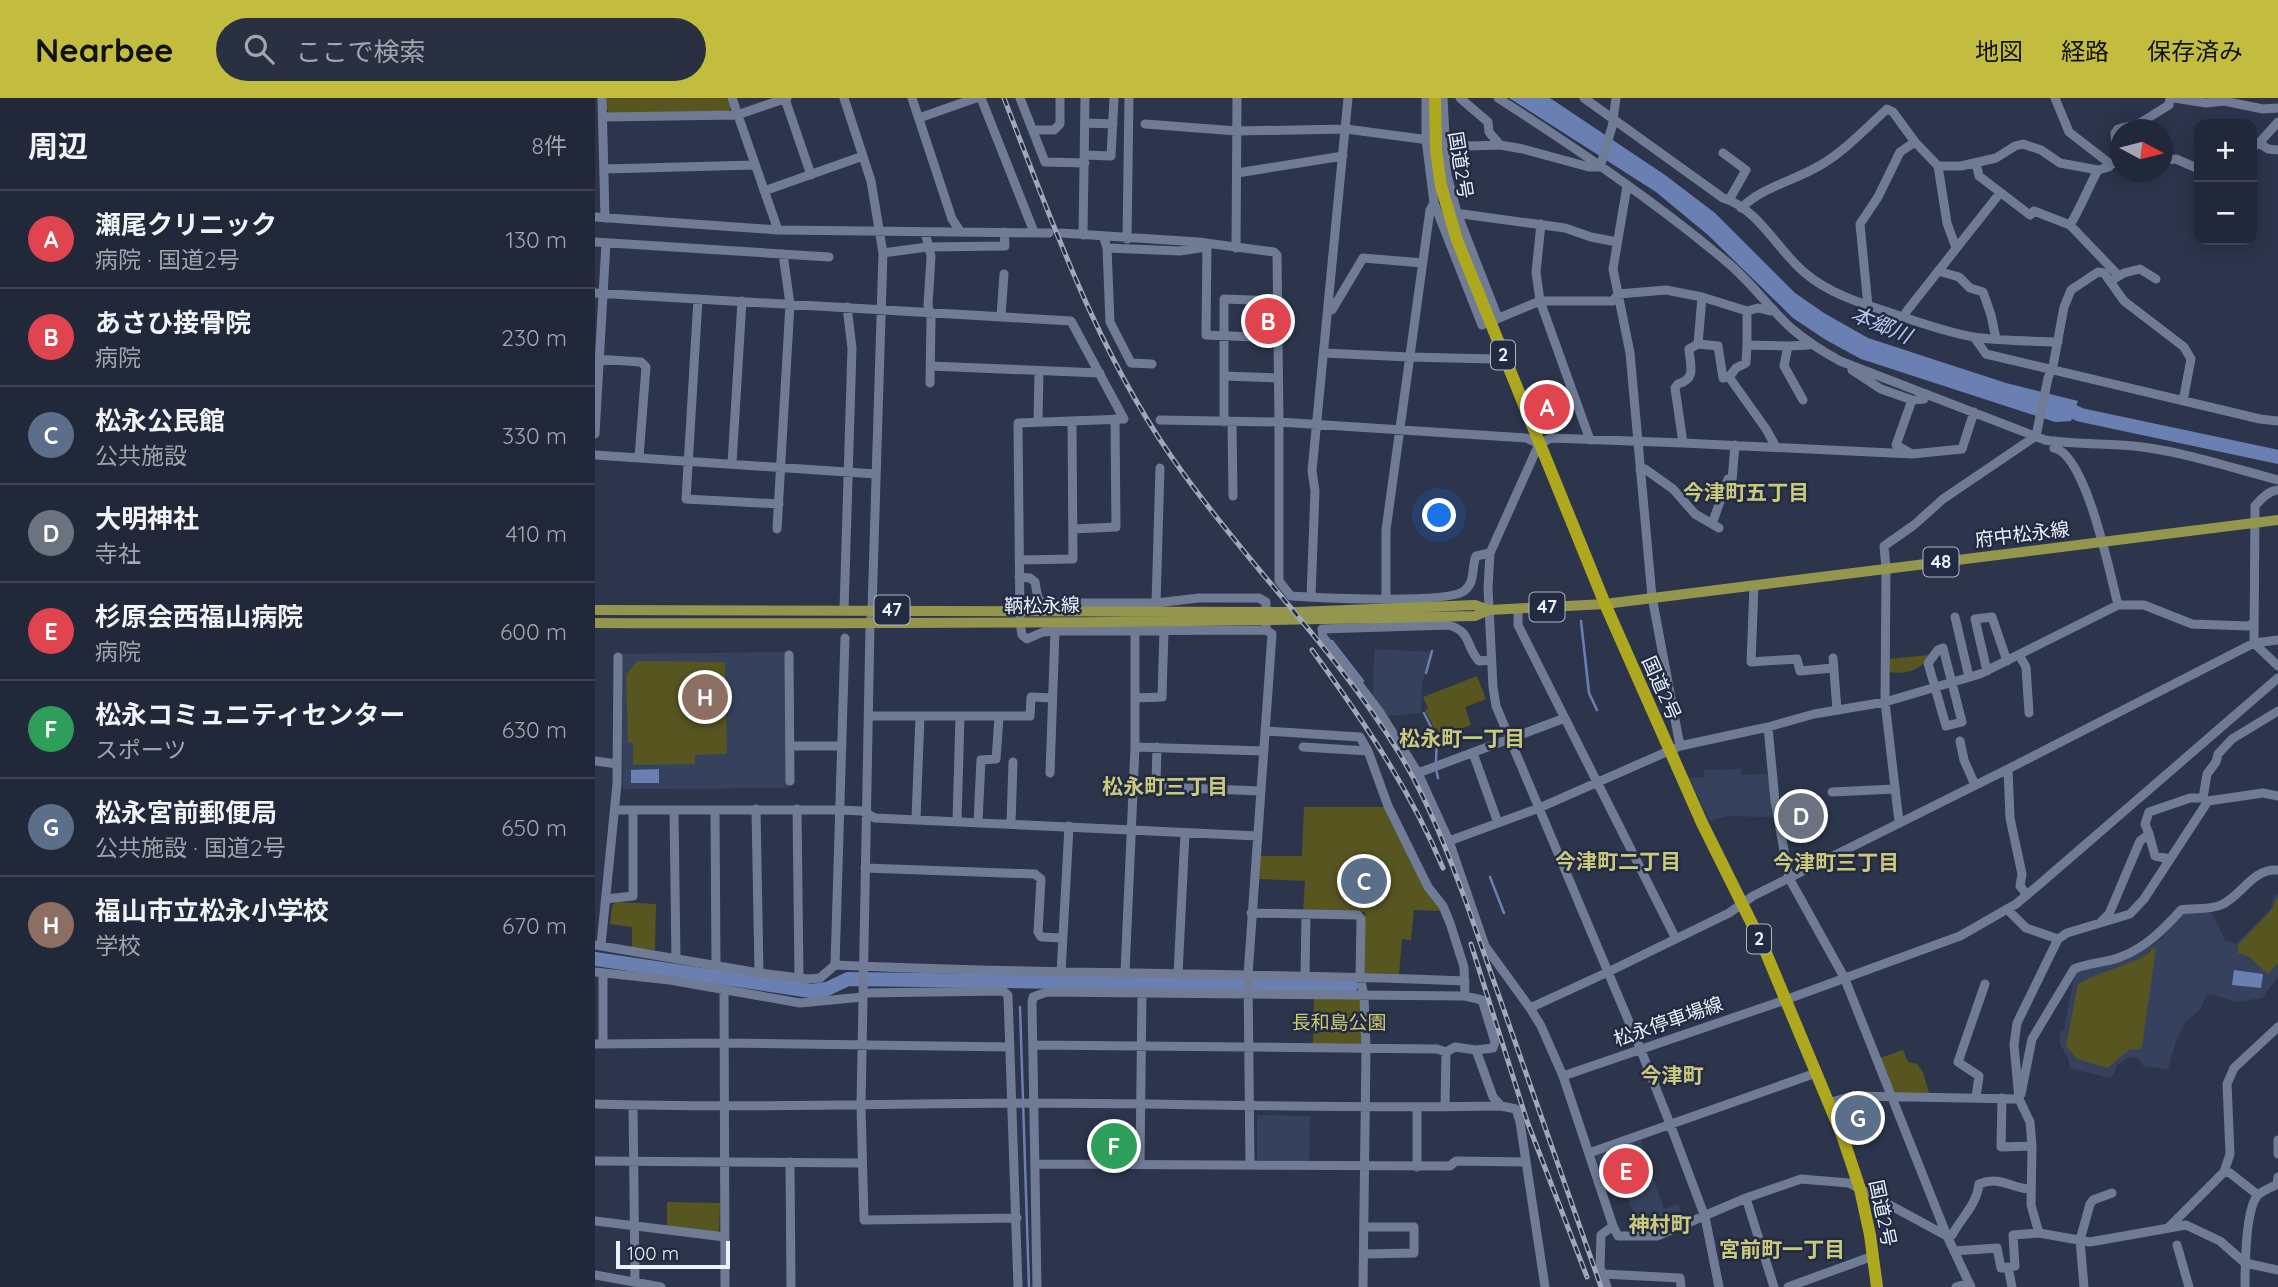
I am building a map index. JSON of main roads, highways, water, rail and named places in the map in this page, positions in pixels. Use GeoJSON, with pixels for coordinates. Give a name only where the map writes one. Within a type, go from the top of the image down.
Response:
{"type":"FeatureCollection","features":[{"type":"Feature","properties":{"kind":"highway","name":"国道2号"},"geometry":{"type":"LineString","coordinates":[[1435,98],[1436,150],[1441,186],[1457,240],[1494,320],[1502,352],[1605,604],[1661,732],[1674,748],[1828,1103],[1860,1189],[1877,1287]]}},
{"type":"Feature","properties":{"kind":"main road","name":"府中松永線"},"geometry":{"type":"LineString","coordinates":[[1605,604],[2278,520]]}},
{"type":"Feature","properties":{"kind":"main road","name":"鞆松永線"},"geometry":{"type":"LineString","coordinates":[[595,623],[1020,623],[1379,614],[1475,605],[1489,610],[1605,604]]}},
{"type":"Feature","properties":{"kind":"main road","name":"鞆松永線"},"geometry":{"type":"LineString","coordinates":[[595,610],[1020,610],[1190,617]]}},
{"type":"Feature","properties":{"kind":"waterway","name":"本郷川"},"geometry":{"type":"LineString","coordinates":[[2058,405],[2081,415],[2278,457]]}},
{"type":"Feature","properties":{"kind":"waterway"},"geometry":{"type":"LineString","coordinates":[[1581,621],[1589,693],[1597,710]]}},
{"type":"Feature","properties":{"kind":"waterway"},"geometry":{"type":"LineString","coordinates":[[1332,641],[1363,681]]}},
{"type":"Feature","properties":{"kind":"waterway"},"geometry":{"type":"LineString","coordinates":[[1426,673],[1432,651]]}},
{"type":"Feature","properties":{"kind":"waterway"},"geometry":{"type":"LineString","coordinates":[[1424,713],[1437,739],[1436,761]]}},
{"type":"Feature","properties":{"kind":"waterway"},"geometry":{"type":"LineString","coordinates":[[1436,769],[1438,778]]}},
{"type":"Feature","properties":{"kind":"waterway"},"geometry":{"type":"LineString","coordinates":[[1490,877],[1504,913]]}},
{"type":"Feature","properties":{"kind":"waterway"},"geometry":{"type":"LineString","coordinates":[[595,959],[811,991],[827,989],[848,979],[1351,986]]}},
{"type":"Feature","properties":{"kind":"waterway"},"geometry":{"type":"LineString","coordinates":[[1020,1007],[1029,1287]]}},
{"type":"Feature","properties":{"kind":"railway"},"geometry":{"type":"LineString","coordinates":[[1004,98],[1081,291],[1127,385],[1154,430],[1237,543],[1349,680],[1399,753],[1419,789],[1466,902],[1601,1287]]}},
{"type":"Feature","properties":{"kind":"railway"},"geometry":{"type":"LineString","coordinates":[[1312,650],[1384,755],[1416,810],[1443,868]]}},
{"type":"Feature","properties":{"kind":"railway"},"geometry":{"type":"LineString","coordinates":[[1471,944],[1527,1121],[1587,1277]]}},
{"type":"Feature","properties":{"kind":"place","name":"あさひ接骨院"},"geometry":{"type":"Point","coordinates":[1268,321]}},
{"type":"Feature","properties":{"kind":"place","name":"瀬尾クリニック"},"geometry":{"type":"Point","coordinates":[1547,407]}},
{"type":"Feature","properties":{"kind":"place","name":"福山市立松永小学校"},"geometry":{"type":"Point","coordinates":[705,697]}},
{"type":"Feature","properties":{"kind":"place","name":"大明神社"},"geometry":{"type":"Point","coordinates":[1801,816]}},
{"type":"Feature","properties":{"kind":"place","name":"松永公民館"},"geometry":{"type":"Point","coordinates":[1364,881]}},
{"type":"Feature","properties":{"kind":"place","name":"松永宮前郵便局"},"geometry":{"type":"Point","coordinates":[1858,1118]}},
{"type":"Feature","properties":{"kind":"place","name":"松永コミュニティセンター"},"geometry":{"type":"Point","coordinates":[1114,1146]}},
{"type":"Feature","properties":{"kind":"place","name":"杉原会西福山病院"},"geometry":{"type":"Point","coordinates":[1626,1171]}},
{"type":"Feature","properties":{"kind":"district","name":"今津町五丁目"},"geometry":{"type":"Point","coordinates":[1746,493]}},
{"type":"Feature","properties":{"kind":"district","name":"松永町一丁目"},"geometry":{"type":"Point","coordinates":[1462,739]}},
{"type":"Feature","properties":{"kind":"district","name":"松永町三丁目"},"geometry":{"type":"Point","coordinates":[1165,787]}},
{"type":"Feature","properties":{"kind":"district","name":"今津町二丁目"},"geometry":{"type":"Point","coordinates":[1618,862]}},
{"type":"Feature","properties":{"kind":"district","name":"今津町三丁目"},"geometry":{"type":"Point","coordinates":[1836,863]}},
{"type":"Feature","properties":{"kind":"district","name":"今津町"},"geometry":{"type":"Point","coordinates":[1672,1076]}},
{"type":"Feature","properties":{"kind":"district","name":"神村町"},"geometry":{"type":"Point","coordinates":[1660,1225]}},
{"type":"Feature","properties":{"kind":"district","name":"宮前町一丁目"},"geometry":{"type":"Point","coordinates":[1782,1250]}},
{"type":"Feature","properties":{"kind":"park label","name":"長和島公園"},"geometry":{"type":"Point","coordinates":[1339,1022]}}]}
